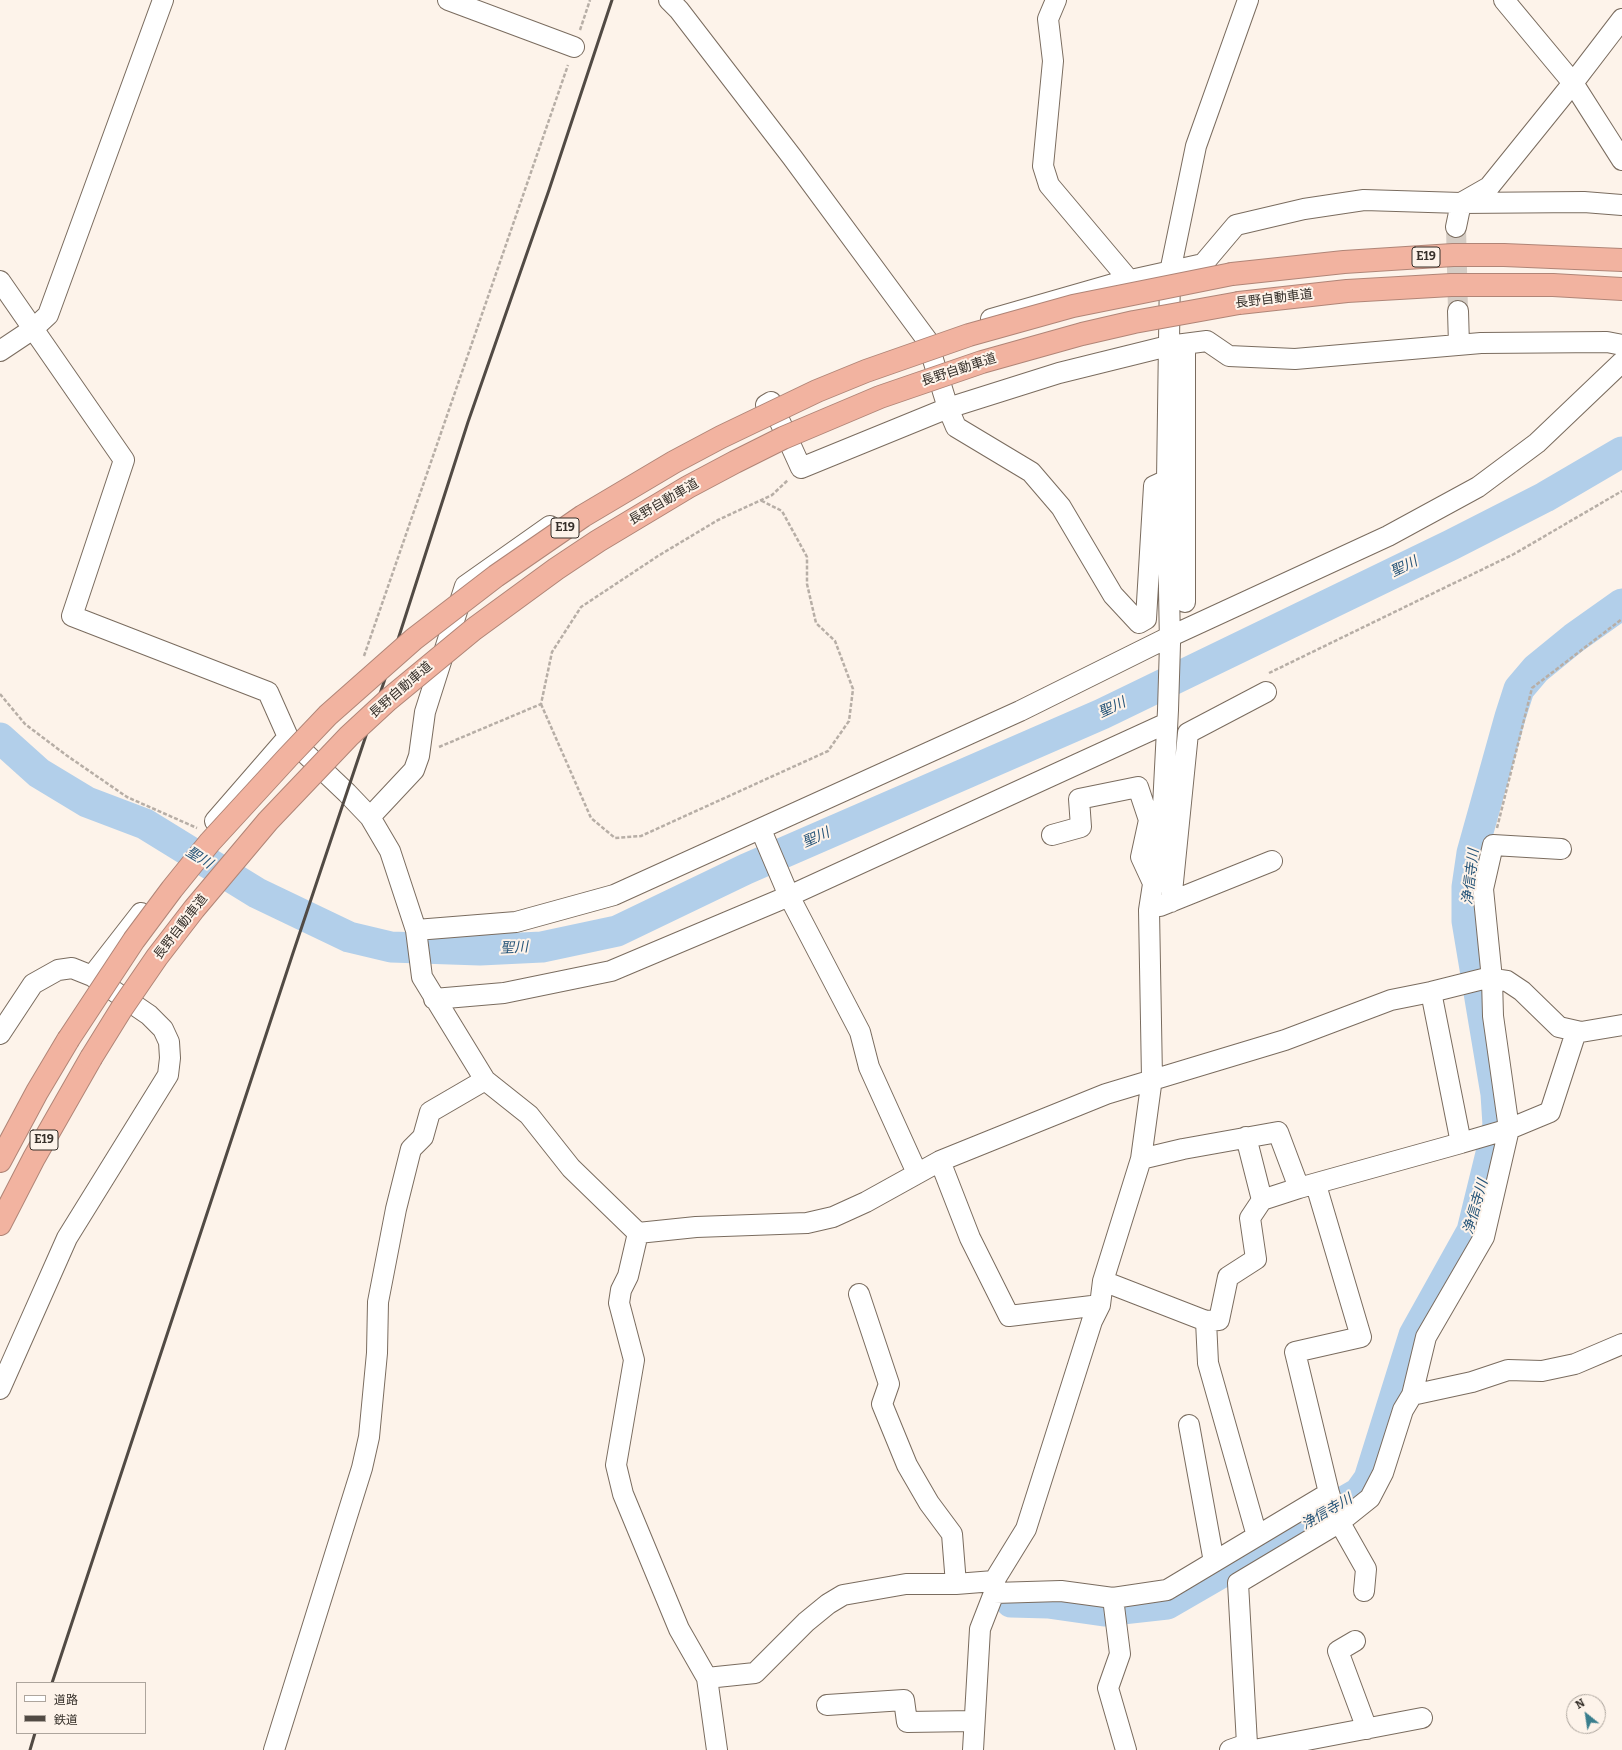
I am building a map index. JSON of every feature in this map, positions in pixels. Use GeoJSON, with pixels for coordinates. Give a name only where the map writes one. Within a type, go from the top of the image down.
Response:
{"type":"FeatureCollection","features":[{"type":"Feature","properties":{"kind":"highway","name":"E19"},"geometry":{"type":"LineString","coordinates":[[0,1161],[37,1092],[68,1040],[134,940],[172,889],[210,842],[293,752],[328,716],[414,639],[496,576],[577,520],[674,462],[721,437],[817,391],[866,371],[968,336],[1073,306],[1232,274],[1344,262],[1453,255],[1541,256],[1622,260]]}},
{"type":"Feature","properties":{"kind":"highway","name":"長野自動車道"},"geometry":{"type":"LineString","coordinates":[[0,1224],[38,1151],[122,1008],[153,963],[194,909],[268,822],[349,736],[388,700],[474,629],[556,569],[598,541],[688,487],[783,438],[880,397],[982,362],[1082,334],[1134,322],[1239,303],[1308,294],[1421,286],[1509,285],[1622,289]]}},
{"type":"Feature","properties":{"kind":"street"},"geometry":{"type":"LineString","coordinates":[[0,351],[33,329],[48,315],[163,0]]}},
{"type":"Feature","properties":{"kind":"street"},"geometry":{"type":"LineString","coordinates":[[448,0],[574,47]]}},
{"type":"Feature","properties":{"kind":"street"},"geometry":{"type":"LineString","coordinates":[[1056,0],[1048,19],[1053,60],[1043,166],[1049,185],[1130,280]]}},
{"type":"Feature","properties":{"kind":"street"},"geometry":{"type":"LineString","coordinates":[[973,1750],[980,1629],[994,1587],[1026,1529],[1092,1321],[1100,1305],[1103,1281],[1141,1159],[1152,1078],[1149,910],[1162,826],[1168,717],[1176,483],[1177,345],[1170,272],[1196,146],[1248,0]]}},
{"type":"Feature","properties":{"kind":"street"},"geometry":{"type":"LineString","coordinates":[[1504,0],[1574,83],[1622,160]]}},
{"type":"Feature","properties":{"kind":"street"},"geometry":{"type":"LineString","coordinates":[[681,3],[926,340],[948,408],[956,427],[1031,472],[1061,507],[1113,595],[1139,623],[1146,619],[1154,486],[1176,483]]}},
{"type":"Feature","properties":{"kind":"street"},"geometry":{"type":"LineString","coordinates":[[1456,227],[1461,203],[1489,187],[1574,83],[1622,19]]}},
{"type":"Feature","properties":{"kind":"street"},"geometry":{"type":"LineString","coordinates":[[370,817],[414,770],[419,756],[425,712],[465,586],[525,542],[612,486],[771,402],[859,363],[1025,308],[1130,280],[1203,264],[1236,225],[1297,211],[1364,200],[1461,203],[1584,202],[1622,205]]}},
{"type":"Feature","properties":{"kind":"street"},"geometry":{"type":"LineString","coordinates":[[0,280],[124,460],[72,616],[268,692],[288,737],[370,817],[390,851],[416,930],[422,977],[434,999],[485,1080],[529,1114],[571,1168],[638,1233]]}},
{"type":"Feature","properties":{"kind":"street"},"geometry":{"type":"LineString","coordinates":[[1458,311],[1460,345]]}},
{"type":"Feature","properties":{"kind":"street"},"geometry":{"type":"LineString","coordinates":[[771,402],[801,468],[948,408],[1059,373],[1177,345],[1206,341],[1229,356],[1294,359],[1482,343],[1607,342],[1622,345]]}},
{"type":"Feature","properties":{"kind":"street"},"geometry":{"type":"LineString","coordinates":[[416,930],[516,922],[614,895],[761,830],[1170,641],[1388,536],[1478,487],[1537,443],[1622,362]]}},
{"type":"Feature","properties":{"kind":"street"},"geometry":{"type":"LineString","coordinates":[[1176,483],[1185,602]]}},
{"type":"Feature","properties":{"kind":"street"},"geometry":{"type":"LineString","coordinates":[[1171,902],[1188,733],[1266,683]]}},
{"type":"Feature","properties":{"kind":"street"},"geometry":{"type":"LineString","coordinates":[[434,999],[504,993],[611,971],[789,896],[1168,717]]}},
{"type":"Feature","properties":{"kind":"street"},"geometry":{"type":"LineString","coordinates":[[92,976],[163,884],[197,835],[288,737]]}},
{"type":"Feature","properties":{"kind":"street"},"geometry":{"type":"LineString","coordinates":[[1052,835],[1081,827],[1079,799],[1138,787],[1149,820],[1141,857],[1153,883]]}},
{"type":"Feature","properties":{"kind":"street"},"geometry":{"type":"LineString","coordinates":[[761,830],[789,896],[860,1032],[869,1067],[917,1173]]}},
{"type":"Feature","properties":{"kind":"street"},"geometry":{"type":"LineString","coordinates":[[1238,1580],[1370,1498],[1383,1473],[1403,1410],[1412,1395],[1426,1337],[1484,1237],[1509,1130],[1493,1016],[1483,889],[1492,845],[1561,849]]}},
{"type":"Feature","properties":{"kind":"street"},"geometry":{"type":"LineString","coordinates":[[1149,910],[1272,862]]}},
{"type":"Feature","properties":{"kind":"street"},"geometry":{"type":"LineString","coordinates":[[0,1034],[33,984],[58,970],[72,968],[92,976],[149,1015],[163,1029],[169,1042],[170,1058],[168,1074],[67,1238],[0,1389]]}},
{"type":"Feature","properties":{"kind":"street"},"geometry":{"type":"LineString","coordinates":[[638,1233],[696,1227],[807,1223],[833,1217],[866,1202],[940,1161],[1106,1094],[1152,1078],[1285,1040],[1391,1000],[1490,978],[1507,981],[1530,998],[1559,1027],[1581,1032],[1622,1025]]}},
{"type":"Feature","properties":{"kind":"street"},"geometry":{"type":"LineString","coordinates":[[1431,992],[1461,1142]]}},
{"type":"Feature","properties":{"kind":"street"},"geometry":{"type":"LineString","coordinates":[[1103,1281],[1206,1321],[1219,1320],[1228,1277],[1256,1260],[1250,1218],[1262,1200],[1461,1142],[1509,1130],[1550,1112],[1576,1032]]}},
{"type":"Feature","properties":{"kind":"street"},"geometry":{"type":"LineString","coordinates":[[274,1750],[362,1468],[369,1437],[378,1353],[378,1302],[396,1210],[411,1149],[423,1137],[430,1112],[485,1080]]}},
{"type":"Feature","properties":{"kind":"street"},"geometry":{"type":"LineString","coordinates":[[1141,1159],[1183,1149],[1278,1132],[1307,1187],[1361,1337],[1295,1352],[1329,1494],[1338,1519],[1366,1569],[1364,1591]]}},
{"type":"Feature","properties":{"kind":"street"},"geometry":{"type":"LineString","coordinates":[[1246,1137],[1262,1200]]}},
{"type":"Feature","properties":{"kind":"street"},"geometry":{"type":"LineString","coordinates":[[940,1161],[970,1238],[1009,1316],[1100,1305]]}},
{"type":"Feature","properties":{"kind":"street"},"geometry":{"type":"LineString","coordinates":[[638,1233],[628,1276],[620,1290],[619,1302],[634,1360],[616,1465],[623,1494],[679,1629],[707,1678],[717,1750]]}},
{"type":"Feature","properties":{"kind":"street"},"geometry":{"type":"LineString","coordinates":[[859,1294],[889,1384],[882,1404],[907,1465],[929,1503],[952,1534],[956,1584]]}},
{"type":"Feature","properties":{"kind":"street"},"geometry":{"type":"LineString","coordinates":[[1206,1321],[1208,1364],[1257,1536]]}},
{"type":"Feature","properties":{"kind":"street"},"geometry":{"type":"LineString","coordinates":[[1412,1395],[1472,1382],[1508,1370],[1542,1371],[1575,1364],[1622,1344]]}},
{"type":"Feature","properties":{"kind":"street"},"geometry":{"type":"LineString","coordinates":[[1189,1425],[1221,1560],[1238,1580],[1246,1749],[1367,1729],[1422,1718]]}},
{"type":"Feature","properties":{"kind":"street"},"geometry":{"type":"LineString","coordinates":[[707,1678],[755,1673],[806,1622],[828,1604],[843,1595],[906,1584],[956,1584],[1061,1591],[1113,1607],[1168,1590],[1221,1560],[1257,1536],[1329,1494]]}},
{"type":"Feature","properties":{"kind":"street"},"geometry":{"type":"LineString","coordinates":[[1113,1607],[1120,1654],[1108,1688],[1126,1750]]}},
{"type":"Feature","properties":{"kind":"street"},"geometry":{"type":"LineString","coordinates":[[1355,1641],[1338,1651],[1367,1729]]}},
{"type":"Feature","properties":{"kind":"street"},"geometry":{"type":"LineString","coordinates":[[827,1705],[904,1700],[907,1722],[974,1721]]}},
{"type":"Feature","properties":{"kind":"path"},"geometry":{"type":"LineString","coordinates":[[361,664],[590,0]]}},
{"type":"Feature","properties":{"kind":"path"},"geometry":{"type":"LineString","coordinates":[[760,500],[782,511],[808,558],[807,584],[816,623],[835,641],[853,689],[849,721],[828,751],[641,836],[615,838],[591,818],[541,704],[552,652],[581,607],[664,552],[718,520],[772,494],[801,468]]}},
{"type":"Feature","properties":{"kind":"path"},"geometry":{"type":"LineString","coordinates":[[1266,683],[1514,554],[1622,491]]}},
{"type":"Feature","properties":{"kind":"path"},"geometry":{"type":"LineString","coordinates":[[1492,845],[1532,688],[1622,619]]}},
{"type":"Feature","properties":{"kind":"path"},"geometry":{"type":"LineString","coordinates":[[0,694],[25,724],[66,755],[127,797],[197,835]]}},
{"type":"Feature","properties":{"kind":"path"},"geometry":{"type":"LineString","coordinates":[[419,756],[541,704]]}},
{"type":"Feature","properties":{"kind":"waterway","name":"聖川"},"geometry":{"type":"LineString","coordinates":[[0,738],[39,773],[87,802],[145,824],[257,893],[349,937],[391,947],[480,950],[542,947],[617,931],[746,869],[1102,714],[1451,545],[1545,497],[1622,452]]}},
{"type":"Feature","properties":{"kind":"waterway","name":"浄信寺川"},"geometry":{"type":"LineString","coordinates":[[1011,1602],[1048,1603],[1104,1611],[1167,1604],[1359,1493],[1369,1479],[1414,1335],[1472,1231],[1498,1125],[1496,1094],[1467,921],[1467,887],[1472,853],[1510,717],[1519,689],[1536,669],[1574,638],[1622,604]]}},
{"type":"Feature","properties":{"kind":"tunnel"},"geometry":{"type":"LineString","coordinates":[[1456,227],[1458,311]]}},
{"type":"Feature","properties":{"kind":"railway"},"geometry":{"type":"LineString","coordinates":[[52,1682],[392,658],[468,422],[549,190],[612,0]]}},
{"type":"Feature","properties":{"kind":"railway"},"geometry":{"type":"LineString","coordinates":[[30,1750],[35,1734]]}}]}
